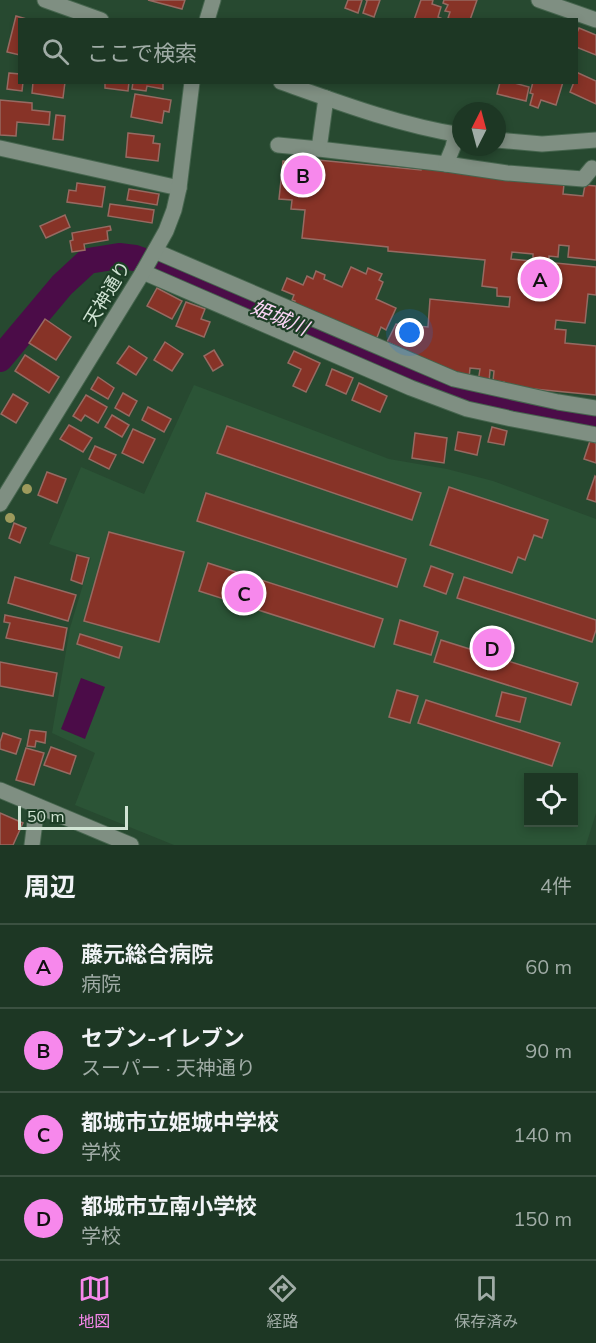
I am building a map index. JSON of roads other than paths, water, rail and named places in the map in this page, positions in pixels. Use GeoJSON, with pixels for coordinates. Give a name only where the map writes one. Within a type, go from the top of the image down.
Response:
{"type":"FeatureCollection","features":[{"type":"Feature","properties":{"kind":"street"},"geometry":{"type":"LineString","coordinates":[[45,0],[95,18]]}},
{"type":"Feature","properties":{"kind":"street"},"geometry":{"type":"LineString","coordinates":[[208,18],[213,0]]}},
{"type":"Feature","properties":{"kind":"street"},"geometry":{"type":"LineString","coordinates":[[539,0],[596,20]]}},
{"type":"Feature","properties":{"kind":"street","name":"天神通り"},"geometry":{"type":"LineString","coordinates":[[0,504],[166,231],[179,188],[192,84]]}},
{"type":"Feature","properties":{"kind":"street"},"geometry":{"type":"LineString","coordinates":[[287,84],[364,112],[452,134]]}},
{"type":"Feature","properties":{"kind":"street"},"geometry":{"type":"LineString","coordinates":[[319,149],[326,98]]}},
{"type":"Feature","properties":{"kind":"street"},"geometry":{"type":"LineString","coordinates":[[278,145],[507,173],[582,179],[594,169],[593,140],[542,144],[506,141]]}},
{"type":"Feature","properties":{"kind":"street"},"geometry":{"type":"LineString","coordinates":[[0,148],[179,188]]}},
{"type":"Feature","properties":{"kind":"street"},"geometry":{"type":"LineString","coordinates":[[446,164],[452,149]]}},
{"type":"Feature","properties":{"kind":"street"},"geometry":{"type":"LineString","coordinates":[[154,252],[454,380],[596,408]]}},
{"type":"Feature","properties":{"kind":"street"},"geometry":{"type":"LineString","coordinates":[[143,272],[411,388],[467,409],[596,435]]}},
{"type":"Feature","properties":{"kind":"street"},"geometry":{"type":"LineString","coordinates":[[0,790],[131,845]]}},
{"type":"Feature","properties":{"kind":"street"},"geometry":{"type":"LineString","coordinates":[[32,845],[37,806]]}},
{"type":"Feature","properties":{"kind":"waterway","name":"姫城川"},"geometry":{"type":"LineString","coordinates":[[0,359],[62,285],[88,261],[119,256],[135,258],[175,272],[339,345],[459,394],[523,411],[596,423]]}},
{"type":"Feature","properties":{"kind":"place","name":"セブン-イレブン"},"geometry":{"type":"Point","coordinates":[303,175]}},
{"type":"Feature","properties":{"kind":"place","name":"藤元総合病院"},"geometry":{"type":"Point","coordinates":[540,279]}},
{"type":"Feature","properties":{"kind":"place","name":"都城市立姫城中学校"},"geometry":{"type":"Point","coordinates":[244,593]}},
{"type":"Feature","properties":{"kind":"place","name":"都城市立南小学校"},"geometry":{"type":"Point","coordinates":[492,648]}}]}
